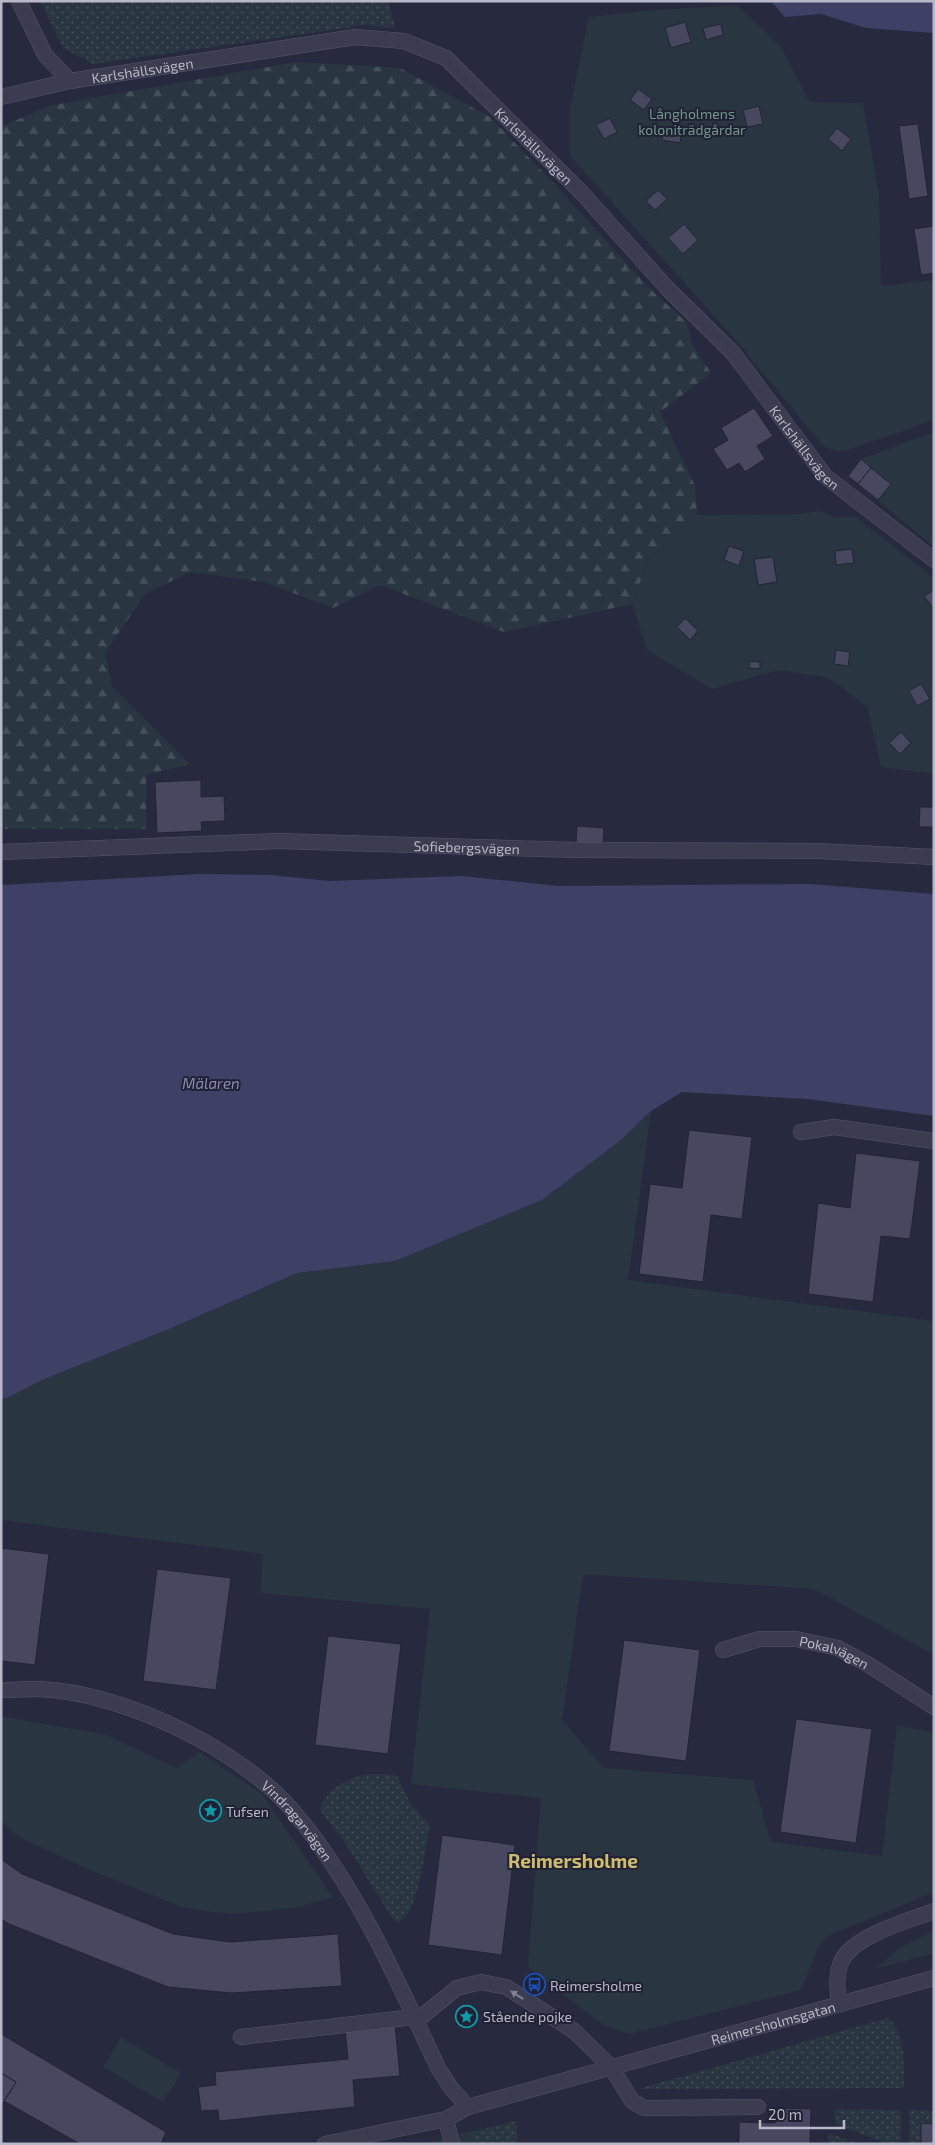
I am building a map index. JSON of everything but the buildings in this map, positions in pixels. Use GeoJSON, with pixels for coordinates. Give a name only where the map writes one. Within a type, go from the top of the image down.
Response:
{"type":"FeatureCollection","features":[{"type":"Feature","properties":{"kind":"street"},"geometry":{"type":"LineString","coordinates":[[18,1],[45,56],[70,81]]}},
{"type":"Feature","properties":{"kind":"street","name":"Karlshällsvägen"},"geometry":{"type":"LineString","coordinates":[[1,97],[70,81],[355,37],[404,41],[446,58],[582,193],[667,288],[733,353],[825,476],[934,560]]}},
{"type":"Feature","properties":{"kind":"street","name":"Sofiebergsvägen"},"geometry":{"type":"LineString","coordinates":[[1,852],[278,841],[576,850],[819,851],[934,858]]}},
{"type":"Feature","properties":{"kind":"street"},"geometry":{"type":"LineString","coordinates":[[801,1132],[834,1127],[934,1141]]}},
{"type":"Feature","properties":{"kind":"street","name":"Pokalvägen"},"geometry":{"type":"LineString","coordinates":[[723,1650],[760,1639],[796,1639],[838,1648],[869,1664],[934,1707]]}},
{"type":"Feature","properties":{"kind":"street","name":"Vindragarvägen"},"geometry":{"type":"LineString","coordinates":[[1,1690],[40,1689],[88,1697],[136,1710],[180,1729],[214,1748],[265,1782],[298,1816],[330,1861],[366,1920],[438,2068],[451,2088],[468,2107]]}},
{"type":"Feature","properties":{"kind":"street"},"geometry":{"type":"LineString","coordinates":[[838,2004],[837,1979],[844,1955],[861,1942],[934,1911]]}},
{"type":"Feature","properties":{"kind":"street","name":"Reimersholmsgatan"},"geometry":{"type":"LineString","coordinates":[[325,2144],[446,2119],[468,2107],[934,1978]]}},
{"type":"Feature","properties":{"kind":"street"},"geometry":{"type":"LineString","coordinates":[[241,2037],[415,2019],[458,1988],[481,1982],[506,1987],[574,2032],[611,2067],[632,2100],[644,2108],[758,2107]]}},
{"type":"Feature","properties":{"kind":"street"},"geometry":{"type":"LineString","coordinates":[[446,2119],[452,2144]]}},
{"type":"Feature","properties":{"kind":"green space"},"geometry":{"type":"Polygon","coordinates":[[[40,1],[388,1],[395,28],[365,25],[93,64],[63,48],[40,1]]]}},
{"type":"Feature","properties":{"kind":"green space","name":"Långholmens koloniträdgårdar"},"geometry":{"type":"Polygon","coordinates":[[[737,5],[781,47],[810,102],[863,103],[879,195],[881,286],[934,280],[934,420],[851,449],[837,452],[823,446],[733,337],[570,156],[570,107],[589,17],[643,11],[737,5]]]}},
{"type":"Feature","properties":{"kind":"green space"},"geometry":{"type":"Polygon","coordinates":[[[296,62],[400,68],[490,117],[560,190],[646,285],[687,323],[693,346],[711,373],[660,412],[695,486],[697,515],[650,557],[632,604],[504,632],[380,585],[333,608],[264,582],[190,572],[145,594],[105,653],[112,686],[190,764],[146,775],[146,829],[1,829],[1,127],[48,106],[296,62]]]}},
{"type":"Feature","properties":{"kind":"green space"},"geometry":{"type":"Polygon","coordinates":[[[934,432],[934,547],[848,476],[861,459],[934,432]]]}},
{"type":"Feature","properties":{"kind":"green space"},"geometry":{"type":"Polygon","coordinates":[[[819,511],[836,517],[856,517],[934,578],[934,774],[881,767],[867,706],[828,678],[779,670],[712,689],[647,650],[632,604],[650,557],[697,515],[801,514],[819,511]]]}},
{"type":"Feature","properties":{"kind":"green space"},"geometry":{"type":"Polygon","coordinates":[[[651,1111],[628,1280],[934,1321],[934,1655],[814,1589],[583,1574],[562,1720],[604,1768],[753,1780],[771,1842],[882,1856],[897,1725],[934,1733],[934,1892],[828,1936],[818,1947],[801,1990],[629,2034],[603,2025],[528,1967],[541,1798],[411,1784],[430,1609],[260,1593],[263,1554],[1,1520],[1,1398],[7,1398],[42,1380],[169,1329],[297,1273],[395,1261],[542,1200],[621,1140],[651,1111]]]}},
{"type":"Feature","properties":{"kind":"green space"},"geometry":{"type":"Polygon","coordinates":[[[1,1716],[107,1735],[176,1768],[200,1752],[262,1794],[333,1897],[296,1908],[231,1914],[184,1908],[83,1867],[19,1837],[1,1821],[1,1716]]]}},
{"type":"Feature","properties":{"kind":"green space"},"geometry":{"type":"Polygon","coordinates":[[[369,1774],[397,1776],[410,1802],[429,1824],[424,1862],[417,1892],[406,1916],[400,1922],[395,1921],[391,1916],[345,1843],[320,1810],[323,1802],[339,1785],[353,1778],[369,1774]]]}},
{"type":"Feature","properties":{"kind":"green space"},"geometry":{"type":"Polygon","coordinates":[[[934,1931],[934,1953],[875,1969],[901,1947],[934,1931]]]}},
{"type":"Feature","properties":{"kind":"green space"},"geometry":{"type":"Polygon","coordinates":[[[888,2018],[894,2024],[901,2041],[904,2060],[904,2088],[638,2089],[888,2018]]]}},
{"type":"Feature","properties":{"kind":"green space"},"geometry":{"type":"Polygon","coordinates":[[[121,2037],[181,2073],[163,2102],[103,2067],[121,2037]]]}},
{"type":"Feature","properties":{"kind":"green space"},"geometry":{"type":"Polygon","coordinates":[[[835,2109],[901,2110],[901,2144],[888,2144],[835,2124],[835,2109]]]}},
{"type":"Feature","properties":{"kind":"green space"},"geometry":{"type":"Polygon","coordinates":[[[909,2110],[934,2111],[934,2124],[921,2124],[921,2144],[909,2144],[909,2110]]]}},
{"type":"Feature","properties":{"kind":"green space"},"geometry":{"type":"Polygon","coordinates":[[[517,2121],[517,2144],[460,2144],[456,2135],[517,2121]]]}},
{"type":"Feature","properties":{"kind":"green space"},"geometry":{"type":"Polygon","coordinates":[[[475,2131],[475,2144],[423,2144],[475,2131]]]}},
{"type":"Feature","properties":{"kind":"green space"},"geometry":{"type":"Polygon","coordinates":[[[828,2133],[861,2144],[828,2144],[828,2133]]]}},
{"type":"Feature","properties":{"kind":"water"},"geometry":{"type":"Polygon","coordinates":[[[771,1],[934,1],[934,33],[866,28],[821,14],[785,17],[771,1]]]}},
{"type":"Feature","properties":{"kind":"water","name":"Mälaren"},"geometry":{"type":"Polygon","coordinates":[[[200,874],[271,875],[329,881],[461,876],[559,886],[810,884],[934,894],[934,1116],[807,1099],[682,1092],[651,1111],[621,1140],[542,1200],[395,1261],[297,1273],[169,1329],[42,1380],[7,1398],[1,1398],[1,885],[200,874]]]}},
{"type":"Feature","properties":{"kind":"place","name":"Tufsen"},"geometry":{"type":"Point","coordinates":[210,1811]}},
{"type":"Feature","properties":{"kind":"place","name":"Reimersholme"},"geometry":{"type":"Point","coordinates":[534,1985]}},
{"type":"Feature","properties":{"kind":"place","name":"Stående pojke"},"geometry":{"type":"Point","coordinates":[467,2016]}},
{"type":"Feature","properties":{"kind":"district","name":"Reimersholme"},"geometry":{"type":"Point","coordinates":[573,1860]}}]}
